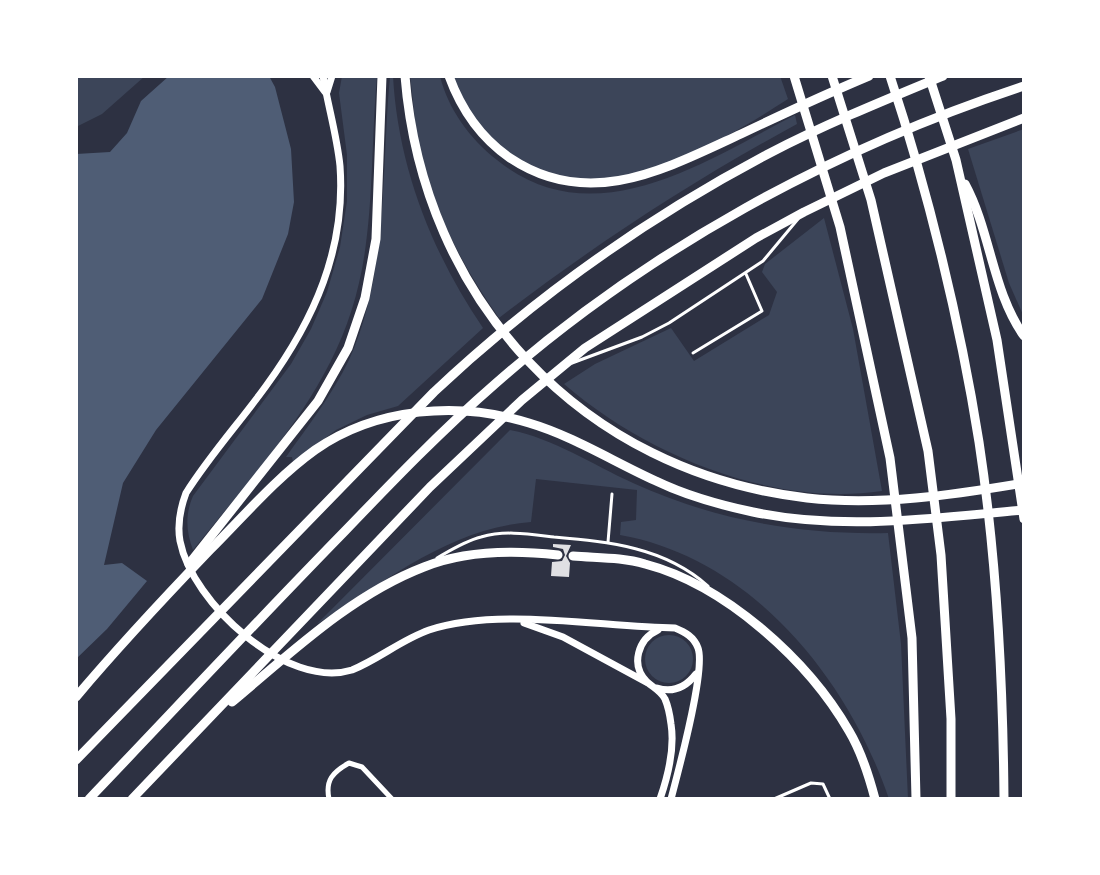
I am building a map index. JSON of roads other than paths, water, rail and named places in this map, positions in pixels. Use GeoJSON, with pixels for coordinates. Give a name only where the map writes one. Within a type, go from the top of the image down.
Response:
{"type":"FeatureCollection","features":[{"type":"Feature","properties":{"kind":"highway"},"geometry":{"type":"LineString","coordinates":[[140,623],[309,413],[348,348],[365,298],[376,239],[382,76]]}},
{"type":"Feature","properties":{"kind":"highway"},"geometry":{"type":"LineString","coordinates":[[405,76],[408,114],[420,172],[436,217],[464,277],[496,325],[529,363],[589,415],[629,440],[681,465],[747,488],[808,498],[862,501],[958,494],[1024,483]]}},
{"type":"Feature","properties":{"kind":"highway"},"geometry":{"type":"LineString","coordinates":[[449,76],[473,123],[502,152],[537,173],[590,184],[650,175],[869,76]]}},
{"type":"Feature","properties":{"kind":"highway"},"geometry":{"type":"LineString","coordinates":[[832,76],[871,200],[928,451],[941,555],[951,719],[951,799]]}},
{"type":"Feature","properties":{"kind":"highway"},"geometry":{"type":"LineString","coordinates":[[890,76],[955,319],[979,441],[992,548],[1003,706],[1004,799]]}},
{"type":"Feature","properties":{"kind":"highway"},"geometry":{"type":"LineString","coordinates":[[929,76],[959,171],[997,340],[1024,519]]}},
{"type":"Feature","properties":{"kind":"highway"},"geometry":{"type":"LineString","coordinates":[[76,760],[434,392],[541,302],[605,253],[699,193],[772,152],[943,76]]}},
{"type":"Feature","properties":{"kind":"highway"},"geometry":{"type":"LineString","coordinates":[[795,79],[840,227],[890,458],[912,638],[916,799]]}},
{"type":"Feature","properties":{"kind":"highway"},"geometry":{"type":"LineString","coordinates":[[89,799],[421,453],[496,383],[569,323],[678,247],[770,193],[883,141],[1024,86]]}},
{"type":"Feature","properties":{"kind":"highway"},"geometry":{"type":"LineString","coordinates":[[132,799],[430,487],[522,400],[565,365],[632,317],[756,238],[804,212],[884,173],[1024,118]]}},
{"type":"Feature","properties":{"kind":"highway"},"geometry":{"type":"LineString","coordinates":[[959,171],[974,200],[1000,286],[1024,336]]}},
{"type":"Feature","properties":{"kind":"highway"},"geometry":{"type":"LineString","coordinates":[[76,697],[140,623],[273,486],[306,457],[333,439],[360,427],[420,411],[495,413],[533,424],[684,493],[755,512],[818,521],[871,522],[1024,510]]}},
{"type":"Feature","properties":{"kind":"highway"},"geometry":{"type":"LineString","coordinates":[[207,721],[354,605],[423,567],[486,552],[558,555]]}},
{"type":"Feature","properties":{"kind":"highway"},"geometry":{"type":"LineString","coordinates":[[573,556],[643,563],[687,580],[764,631],[800,665],[850,732],[875,799]]}},
{"type":"Feature","properties":{"kind":"main road"},"geometry":{"type":"LineString","coordinates":[[313,76],[326,94]]}},
{"type":"Feature","properties":{"kind":"main road"},"geometry":{"type":"LineString","coordinates":[[323,76],[336,141],[340,185],[334,249],[309,322],[186,493],[179,515],[184,554],[196,578],[225,616],[255,642],[290,664],[325,674],[339,674],[359,668],[412,638],[445,626],[487,620],[675,628],[692,638],[700,657],[671,799]]}},
{"type":"Feature","properties":{"kind":"main road"},"geometry":{"type":"LineString","coordinates":[[326,94],[332,76]]}},
{"type":"Feature","properties":{"kind":"main road"},"geometry":{"type":"LineString","coordinates":[[518,621],[563,637],[653,686],[672,690],[681,688],[689,683],[698,669]]}},
{"type":"Feature","properties":{"kind":"main road"},"geometry":{"type":"LineString","coordinates":[[660,799],[672,740],[665,699],[641,673],[638,654],[647,637],[664,628]]}},
{"type":"Feature","properties":{"kind":"street"},"geometry":{"type":"LineString","coordinates":[[329,799],[327,787],[330,776],[355,763],[392,799]]}},
{"type":"Feature","properties":{"kind":"lane"},"geometry":{"type":"LineString","coordinates":[[565,365],[659,329],[746,274],[769,255],[804,212]]}},
{"type":"Feature","properties":{"kind":"lane"},"geometry":{"type":"LineString","coordinates":[[693,353],[762,311],[746,274]]}},
{"type":"Feature","properties":{"kind":"lane"},"geometry":{"type":"LineString","coordinates":[[608,542],[612,494]]}},
{"type":"Feature","properties":{"kind":"lane"},"geometry":{"type":"LineString","coordinates":[[423,567],[463,543],[497,533],[608,542],[663,557],[700,579],[730,606]]}},
{"type":"Feature","properties":{"kind":"lane"},"geometry":{"type":"LineString","coordinates":[[774,799],[815,782],[826,787],[830,799]]}}]}
